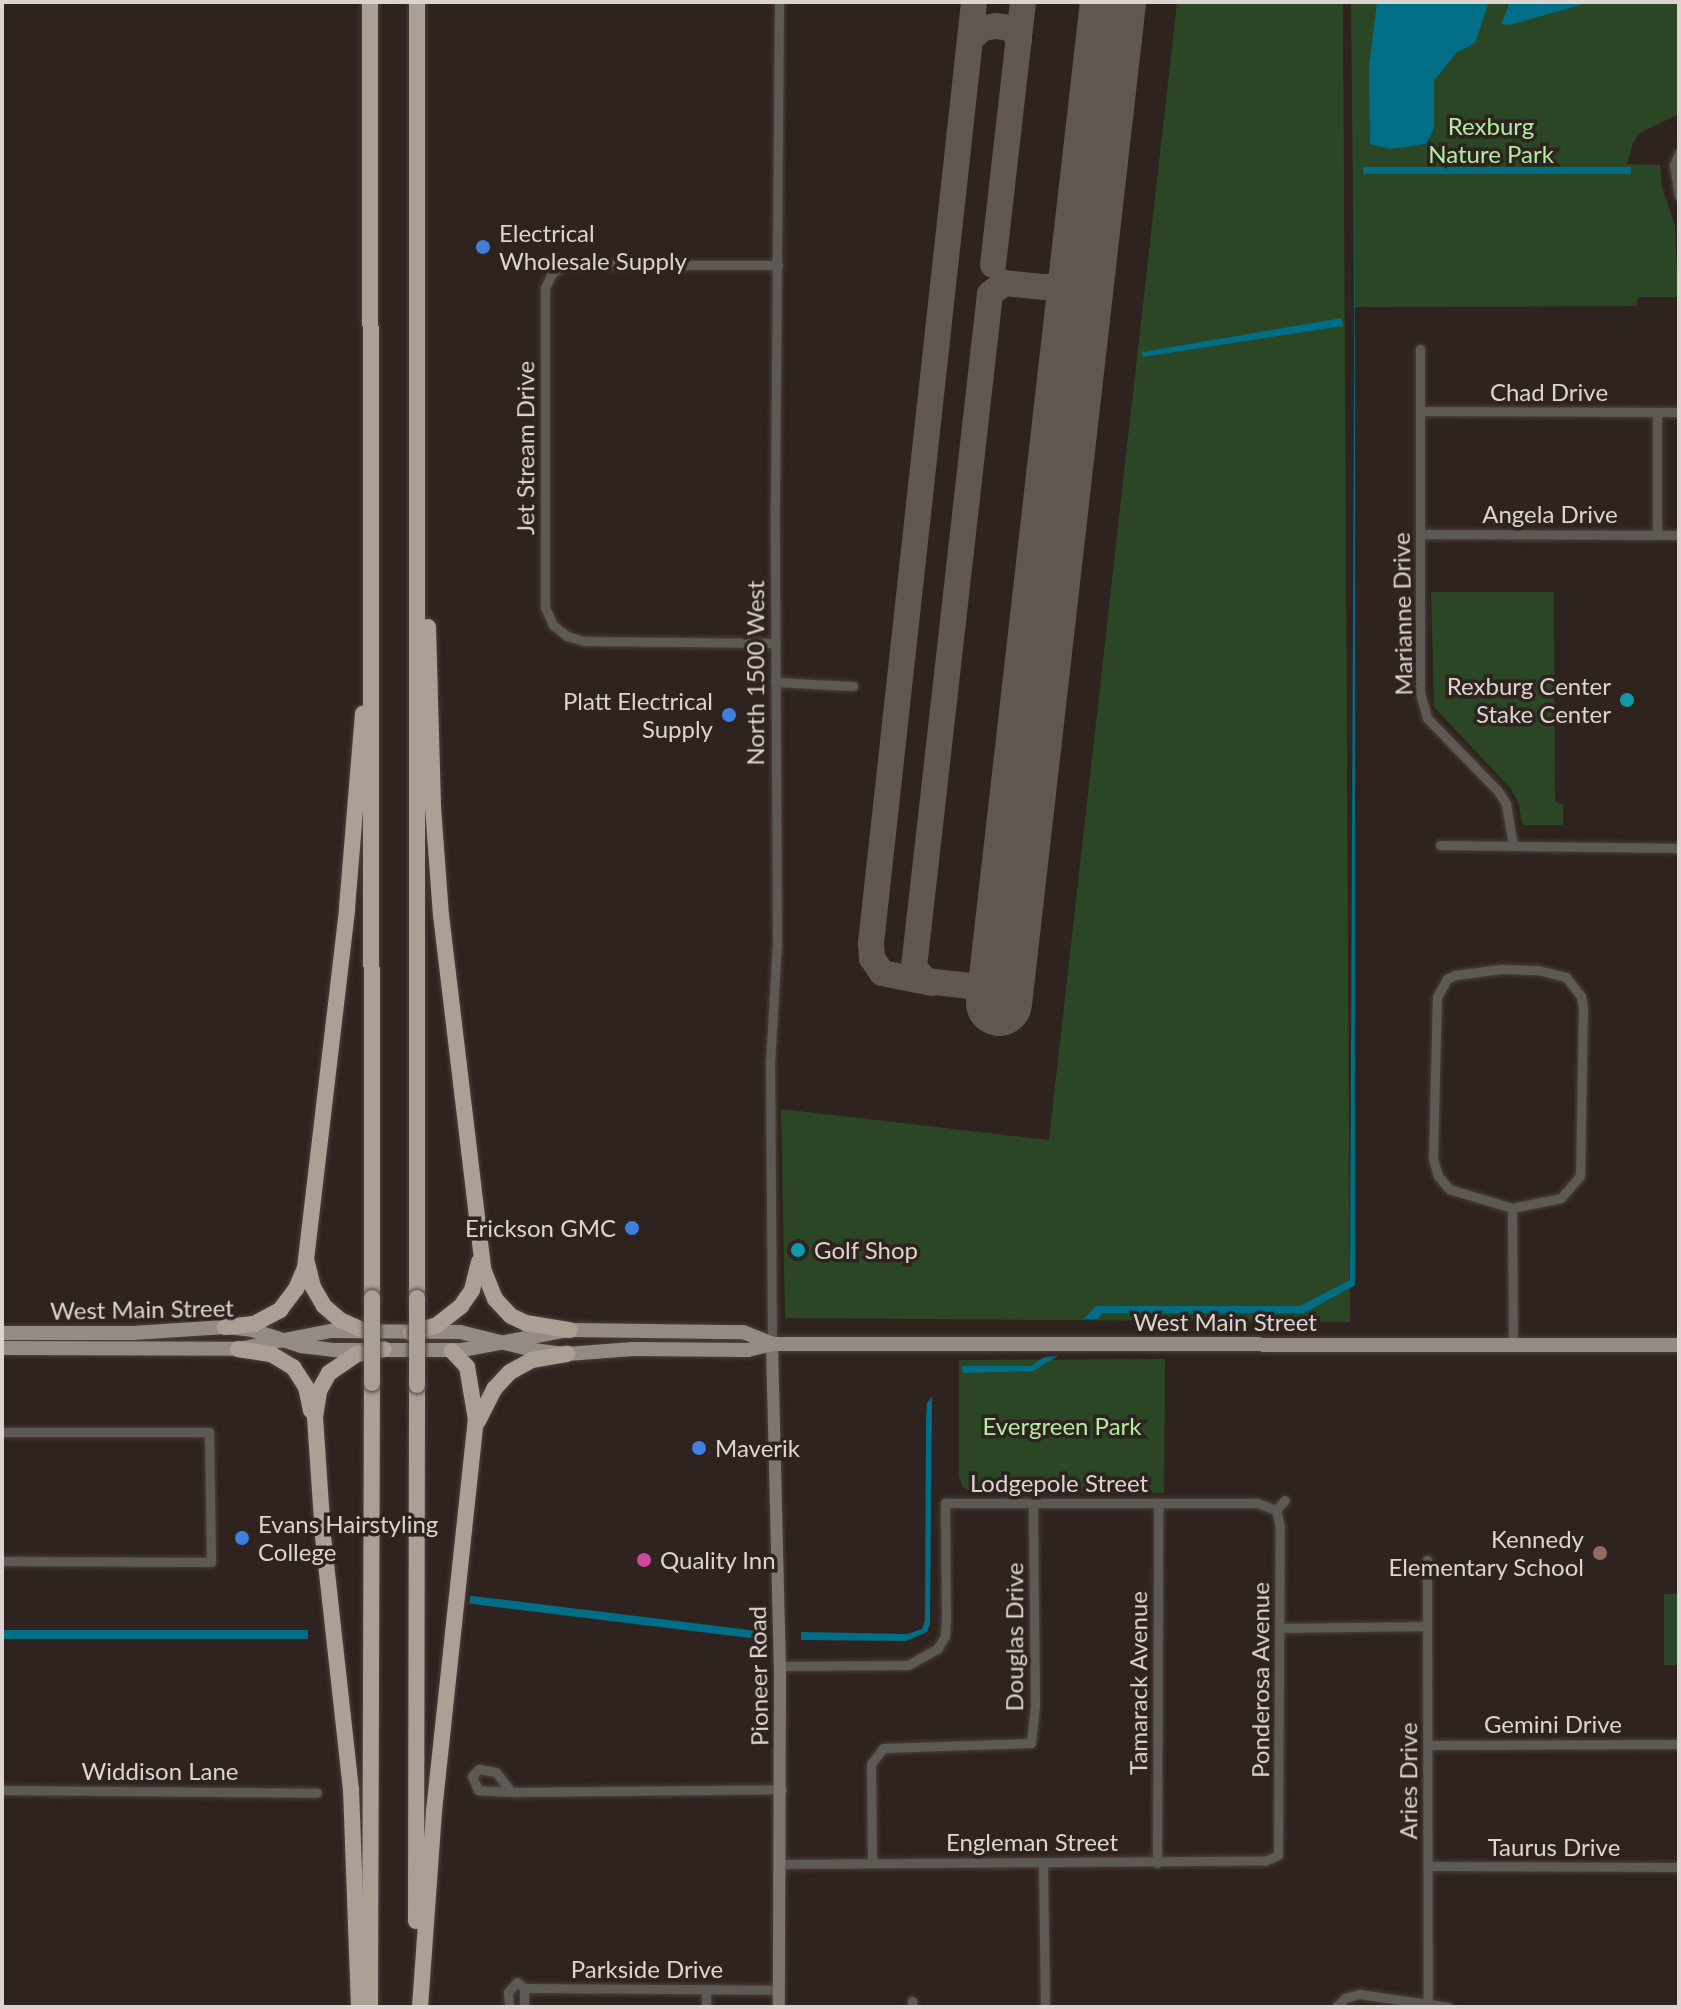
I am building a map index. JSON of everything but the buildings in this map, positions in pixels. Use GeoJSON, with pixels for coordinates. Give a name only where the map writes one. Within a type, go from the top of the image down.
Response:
{"type":"FeatureCollection","features":[{"type":"Feature","properties":{"kind":"highway"},"geometry":{"type":"LineString","coordinates":[[370,2],[370,2007]]}},
{"type":"Feature","properties":{"kind":"highway"},"geometry":{"type":"LineString","coordinates":[[417,2],[418,2007]]}},
{"type":"Feature","properties":{"kind":"highway"},"geometry":{"type":"LineString","coordinates":[[418,386],[435,847],[480,1245],[487,1280],[504,1310],[526,1323],[569,1330]]}},
{"type":"Feature","properties":{"kind":"highway"},"geometry":{"type":"LineString","coordinates":[[225,1327],[254,1324],[280,1310],[296,1289],[307,1257],[347,908],[372,601]]}},
{"type":"Feature","properties":{"kind":"highway"},"geometry":{"type":"LineString","coordinates":[[411,1333],[445,1320],[468,1298],[477,1275],[480,1245]]}},
{"type":"Feature","properties":{"kind":"highway"},"geometry":{"type":"LineString","coordinates":[[307,1257],[313,1287],[324,1306],[340,1320],[367,1332]]}},
{"type":"Feature","properties":{"kind":"highway"},"geometry":{"type":"LineString","coordinates":[[238,1349],[279,1357],[299,1373],[309,1395],[351,1790],[359,2007]]}},
{"type":"Feature","properties":{"kind":"highway"},"geometry":{"type":"LineString","coordinates":[[315,1443],[317,1397],[329,1373],[357,1354],[384,1349]]}},
{"type":"Feature","properties":{"kind":"highway"},"geometry":{"type":"LineString","coordinates":[[418,2007],[434,1811],[474,1434],[475,1406],[471,1379],[464,1362],[452,1351]]}},
{"type":"Feature","properties":{"kind":"highway"},"geometry":{"type":"LineString","coordinates":[[474,1434],[487,1399],[510,1372],[532,1360],[567,1354]]}},
{"type":"Feature","properties":{"kind":"main road","name":"West Main Street"},"geometry":{"type":"LineString","coordinates":[[2,1333],[133,1333],[225,1327],[324,1350],[452,1351],[569,1330],[743,1332],[772,1344]]}},
{"type":"Feature","properties":{"kind":"main road","name":"West Main Street"},"geometry":{"type":"LineString","coordinates":[[2,1348],[238,1349],[318,1332],[460,1332],[533,1350],[567,1354],[633,1349],[748,1350],[772,1344],[1679,1345]]}},
{"type":"Feature","properties":{"kind":"street","name":"North 1500 West"},"geometry":{"type":"LineString","coordinates":[[772,1344],[770,1064],[777,944],[775,643],[779,2]]}},
{"type":"Feature","properties":{"kind":"street"},"geometry":{"type":"LineString","coordinates":[[1679,153],[1674,165],[1679,196]]}},
{"type":"Feature","properties":{"kind":"street","name":"Jet Stream Drive"},"geometry":{"type":"LineString","coordinates":[[775,643],[584,641],[567,636],[553,625],[545,607],[545,288],[552,273],[565,265],[778,265]]}},
{"type":"Feature","properties":{"kind":"street","name":"Marianne Drive"},"geometry":{"type":"LineString","coordinates":[[1420,349],[1423,706],[1438,731],[1498,791],[1510,815],[1513,845]]}},
{"type":"Feature","properties":{"kind":"street","name":"Chad Drive"},"geometry":{"type":"LineString","coordinates":[[1420,411],[1679,412]]}},
{"type":"Feature","properties":{"kind":"street"},"geometry":{"type":"LineString","coordinates":[[1657,412],[1657,535]]}},
{"type":"Feature","properties":{"kind":"street","name":"Angela Drive"},"geometry":{"type":"LineString","coordinates":[[1420,534],[1679,535]]}},
{"type":"Feature","properties":{"kind":"street"},"geometry":{"type":"LineString","coordinates":[[775,682],[853,686]]}},
{"type":"Feature","properties":{"kind":"street"},"geometry":{"type":"LineString","coordinates":[[1440,845],[1679,848]]}},
{"type":"Feature","properties":{"kind":"street"},"geometry":{"type":"LineString","coordinates":[[1502,969],[1538,970],[1566,977],[1581,996],[1583,1164],[1580,1176],[1561,1198],[1512,1208],[1449,1189],[1438,1176],[1433,1158],[1437,997],[1447,979],[1455,975],[1502,969]]}},
{"type":"Feature","properties":{"kind":"street"},"geometry":{"type":"LineString","coordinates":[[1512,1208],[1513,1345]]}},
{"type":"Feature","properties":{"kind":"street","name":"Pioneer Road"},"geometry":{"type":"LineString","coordinates":[[772,1344],[782,1789],[779,2007]]}},
{"type":"Feature","properties":{"kind":"street"},"geometry":{"type":"LineString","coordinates":[[2,1432],[209,1432],[211,1562],[2,1561]]}},
{"type":"Feature","properties":{"kind":"street"},"geometry":{"type":"LineString","coordinates":[[1276,1510],[1285,1500]]}},
{"type":"Feature","properties":{"kind":"street","name":"Lodgepole Street"},"geometry":{"type":"LineString","coordinates":[[780,1666],[908,1665],[937,1649],[945,1636],[946,1619],[945,1503],[1257,1503],[1276,1510]]}},
{"type":"Feature","properties":{"kind":"street","name":"Tamarack Avenue"},"geometry":{"type":"LineString","coordinates":[[1157,1863],[1158,1503]]}},
{"type":"Feature","properties":{"kind":"street","name":"Douglas Drive"},"geometry":{"type":"LineString","coordinates":[[872,1863],[871,1764],[883,1748],[1031,1743],[1035,1706],[1033,1504]]}},
{"type":"Feature","properties":{"kind":"street","name":"Ponderosa Avenue"},"geometry":{"type":"LineString","coordinates":[[1276,1510],[1280,1527],[1280,1851]]}},
{"type":"Feature","properties":{"kind":"street","name":"Aries Drive"},"geometry":{"type":"LineString","coordinates":[[1427,1560],[1428,2002]]}},
{"type":"Feature","properties":{"kind":"street"},"geometry":{"type":"LineString","coordinates":[[1280,1628],[1426,1626]]}},
{"type":"Feature","properties":{"kind":"street","name":"Gemini Drive"},"geometry":{"type":"LineString","coordinates":[[1428,1745],[1679,1744]]}},
{"type":"Feature","properties":{"kind":"street"},"geometry":{"type":"LineString","coordinates":[[511,1792],[782,1789]]}},
{"type":"Feature","properties":{"kind":"street","name":"Widdison Lane"},"geometry":{"type":"LineString","coordinates":[[2,1790],[317,1793]]}},
{"type":"Feature","properties":{"kind":"street","name":"Engleman Street"},"geometry":{"type":"LineString","coordinates":[[780,1864],[1265,1861],[1280,1851]]}},
{"type":"Feature","properties":{"kind":"street"},"geometry":{"type":"LineString","coordinates":[[1043,1862],[1045,2007]]}},
{"type":"Feature","properties":{"kind":"street","name":"Taurus Drive"},"geometry":{"type":"LineString","coordinates":[[1428,1866],[1679,1867]]}},
{"type":"Feature","properties":{"kind":"street"},"geometry":{"type":"LineString","coordinates":[[509,2007],[508,1992],[521,1985],[524,2007]]}},
{"type":"Feature","properties":{"kind":"street","name":"Parkside Drive"},"geometry":{"type":"LineString","coordinates":[[521,1985],[779,1990]]}},
{"type":"Feature","properties":{"kind":"street"},"geometry":{"type":"LineString","coordinates":[[706,1989],[706,2007]]}},
{"type":"Feature","properties":{"kind":"street"},"geometry":{"type":"LineString","coordinates":[[1336,2007],[1345,1998],[1359,1994],[1448,2007]]}},
{"type":"Feature","properties":{"kind":"green space"},"geometry":{"type":"Polygon","coordinates":[[[1177,2],[1343,2],[1350,1322],[785,1318],[781,1109],[1049,1140],[1177,2]]]}},
{"type":"Feature","properties":{"kind":"green space","name":"Rexburg Nature Park"},"geometry":{"type":"Polygon","coordinates":[[[1351,2],[1679,2],[1679,114],[1640,133],[1633,143],[1627,164],[1660,165],[1662,187],[1675,226],[1678,297],[1638,297],[1637,306],[1354,307],[1351,2]]]}},
{"type":"Feature","properties":{"kind":"green space"},"geometry":{"type":"Polygon","coordinates":[[[1431,592],[1554,592],[1555,801],[1563,805],[1563,825],[1522,825],[1519,804],[1511,789],[1434,707],[1431,592]]]}},
{"type":"Feature","properties":{"kind":"green space","name":"Evergreen Park"},"geometry":{"type":"Polygon","coordinates":[[[1165,1359],[1164,1493],[971,1492],[963,1487],[959,1477],[959,1360],[1165,1359]]]}},
{"type":"Feature","properties":{"kind":"green space"},"geometry":{"type":"Polygon","coordinates":[[[1664,1594],[1679,1594],[1679,1665],[1664,1665],[1664,1594]]]}},
{"type":"Feature","properties":{"kind":"water"},"geometry":{"type":"Polygon","coordinates":[[[1377,2],[1489,2],[1475,43],[1456,53],[1434,81],[1434,128],[1427,144],[1390,149],[1370,144],[1369,67],[1377,2]]]}},
{"type":"Feature","properties":{"kind":"water"},"geometry":{"type":"Polygon","coordinates":[[[1510,2],[1590,2],[1510,25],[1501,24],[1510,2]]]}},
{"type":"Feature","properties":{"kind":"water"},"geometry":{"type":"Polygon","coordinates":[[[1363,167],[1631,167],[1631,174],[1363,174],[1363,167]]]}},
{"type":"Feature","properties":{"kind":"water"},"geometry":{"type":"Polygon","coordinates":[[[1355,170],[1355,1285],[1304,1313],[1102,1313],[1098,1319],[1084,1319],[1096,1306],[1300,1306],[1350,1280],[1355,170]]]}},
{"type":"Feature","properties":{"kind":"water"},"geometry":{"type":"Polygon","coordinates":[[[1342,318],[1343,326],[1143,357],[1142,352],[1342,318]]]}},
{"type":"Feature","properties":{"kind":"water"},"geometry":{"type":"Polygon","coordinates":[[[1058,1356],[1033,1371],[963,1373],[962,1366],[1031,1366],[1044,1357],[1058,1356]]]}},
{"type":"Feature","properties":{"kind":"water"},"geometry":{"type":"Polygon","coordinates":[[[932,1397],[930,1624],[927,1632],[906,1641],[801,1640],[801,1632],[907,1634],[922,1629],[925,1620],[926,1419],[927,1403],[932,1397]]]}},
{"type":"Feature","properties":{"kind":"water"},"geometry":{"type":"Polygon","coordinates":[[[470,1596],[766,1632],[765,1640],[469,1604],[470,1596]]]}},
{"type":"Feature","properties":{"kind":"water"},"geometry":{"type":"Polygon","coordinates":[[[2,1630],[308,1630],[308,1639],[2,1639],[2,1630]]]}},
{"type":"Feature","properties":{"kind":"taxiway"},"geometry":{"type":"LineString","coordinates":[[932,983],[882,973],[872,958],[871,943],[974,2]]}},
{"type":"Feature","properties":{"kind":"taxiway"},"geometry":{"type":"LineString","coordinates":[[993,265],[1023,2]]}},
{"type":"Feature","properties":{"kind":"taxiway"},"geometry":{"type":"LineString","coordinates":[[970,39],[983,28],[996,26],[1011,28],[1019,39]]}},
{"type":"Feature","properties":{"kind":"taxiway"},"geometry":{"type":"LineString","coordinates":[[1048,287],[1063,285],[1073,277],[1084,257]]}},
{"type":"Feature","properties":{"kind":"taxiway"},"geometry":{"type":"LineString","coordinates":[[1004,965],[988,981],[970,986],[926,981],[914,967],[990,294],[1004,283],[1052,288],[1071,303],[1077,321]]}},
{"type":"Feature","properties":{"kind":"runway"},"geometry":{"type":"LineString","coordinates":[[999,1003],[1113,2]]}},
{"type":"Feature","properties":{"kind":"place","name":"Electrical Wholesale Supply"},"geometry":{"type":"Point","coordinates":[483,247]}},
{"type":"Feature","properties":{"kind":"place","name":"Rexburg Center Stake Center"},"geometry":{"type":"Point","coordinates":[1627,700]}},
{"type":"Feature","properties":{"kind":"place","name":"Platt Electrical Supply"},"geometry":{"type":"Point","coordinates":[729,715]}},
{"type":"Feature","properties":{"kind":"place","name":"Erickson GMC"},"geometry":{"type":"Point","coordinates":[632,1228]}},
{"type":"Feature","properties":{"kind":"place","name":"Golf Shop"},"geometry":{"type":"Point","coordinates":[798,1250]}},
{"type":"Feature","properties":{"kind":"place","name":"Maverik"},"geometry":{"type":"Point","coordinates":[699,1448]}},
{"type":"Feature","properties":{"kind":"place","name":"Evans Hairstyling College"},"geometry":{"type":"Point","coordinates":[242,1538]}},
{"type":"Feature","properties":{"kind":"place","name":"Kennedy Elementary School"},"geometry":{"type":"Point","coordinates":[1600,1553]}},
{"type":"Feature","properties":{"kind":"place","name":"Quality Inn"},"geometry":{"type":"Point","coordinates":[644,1560]}}]}
